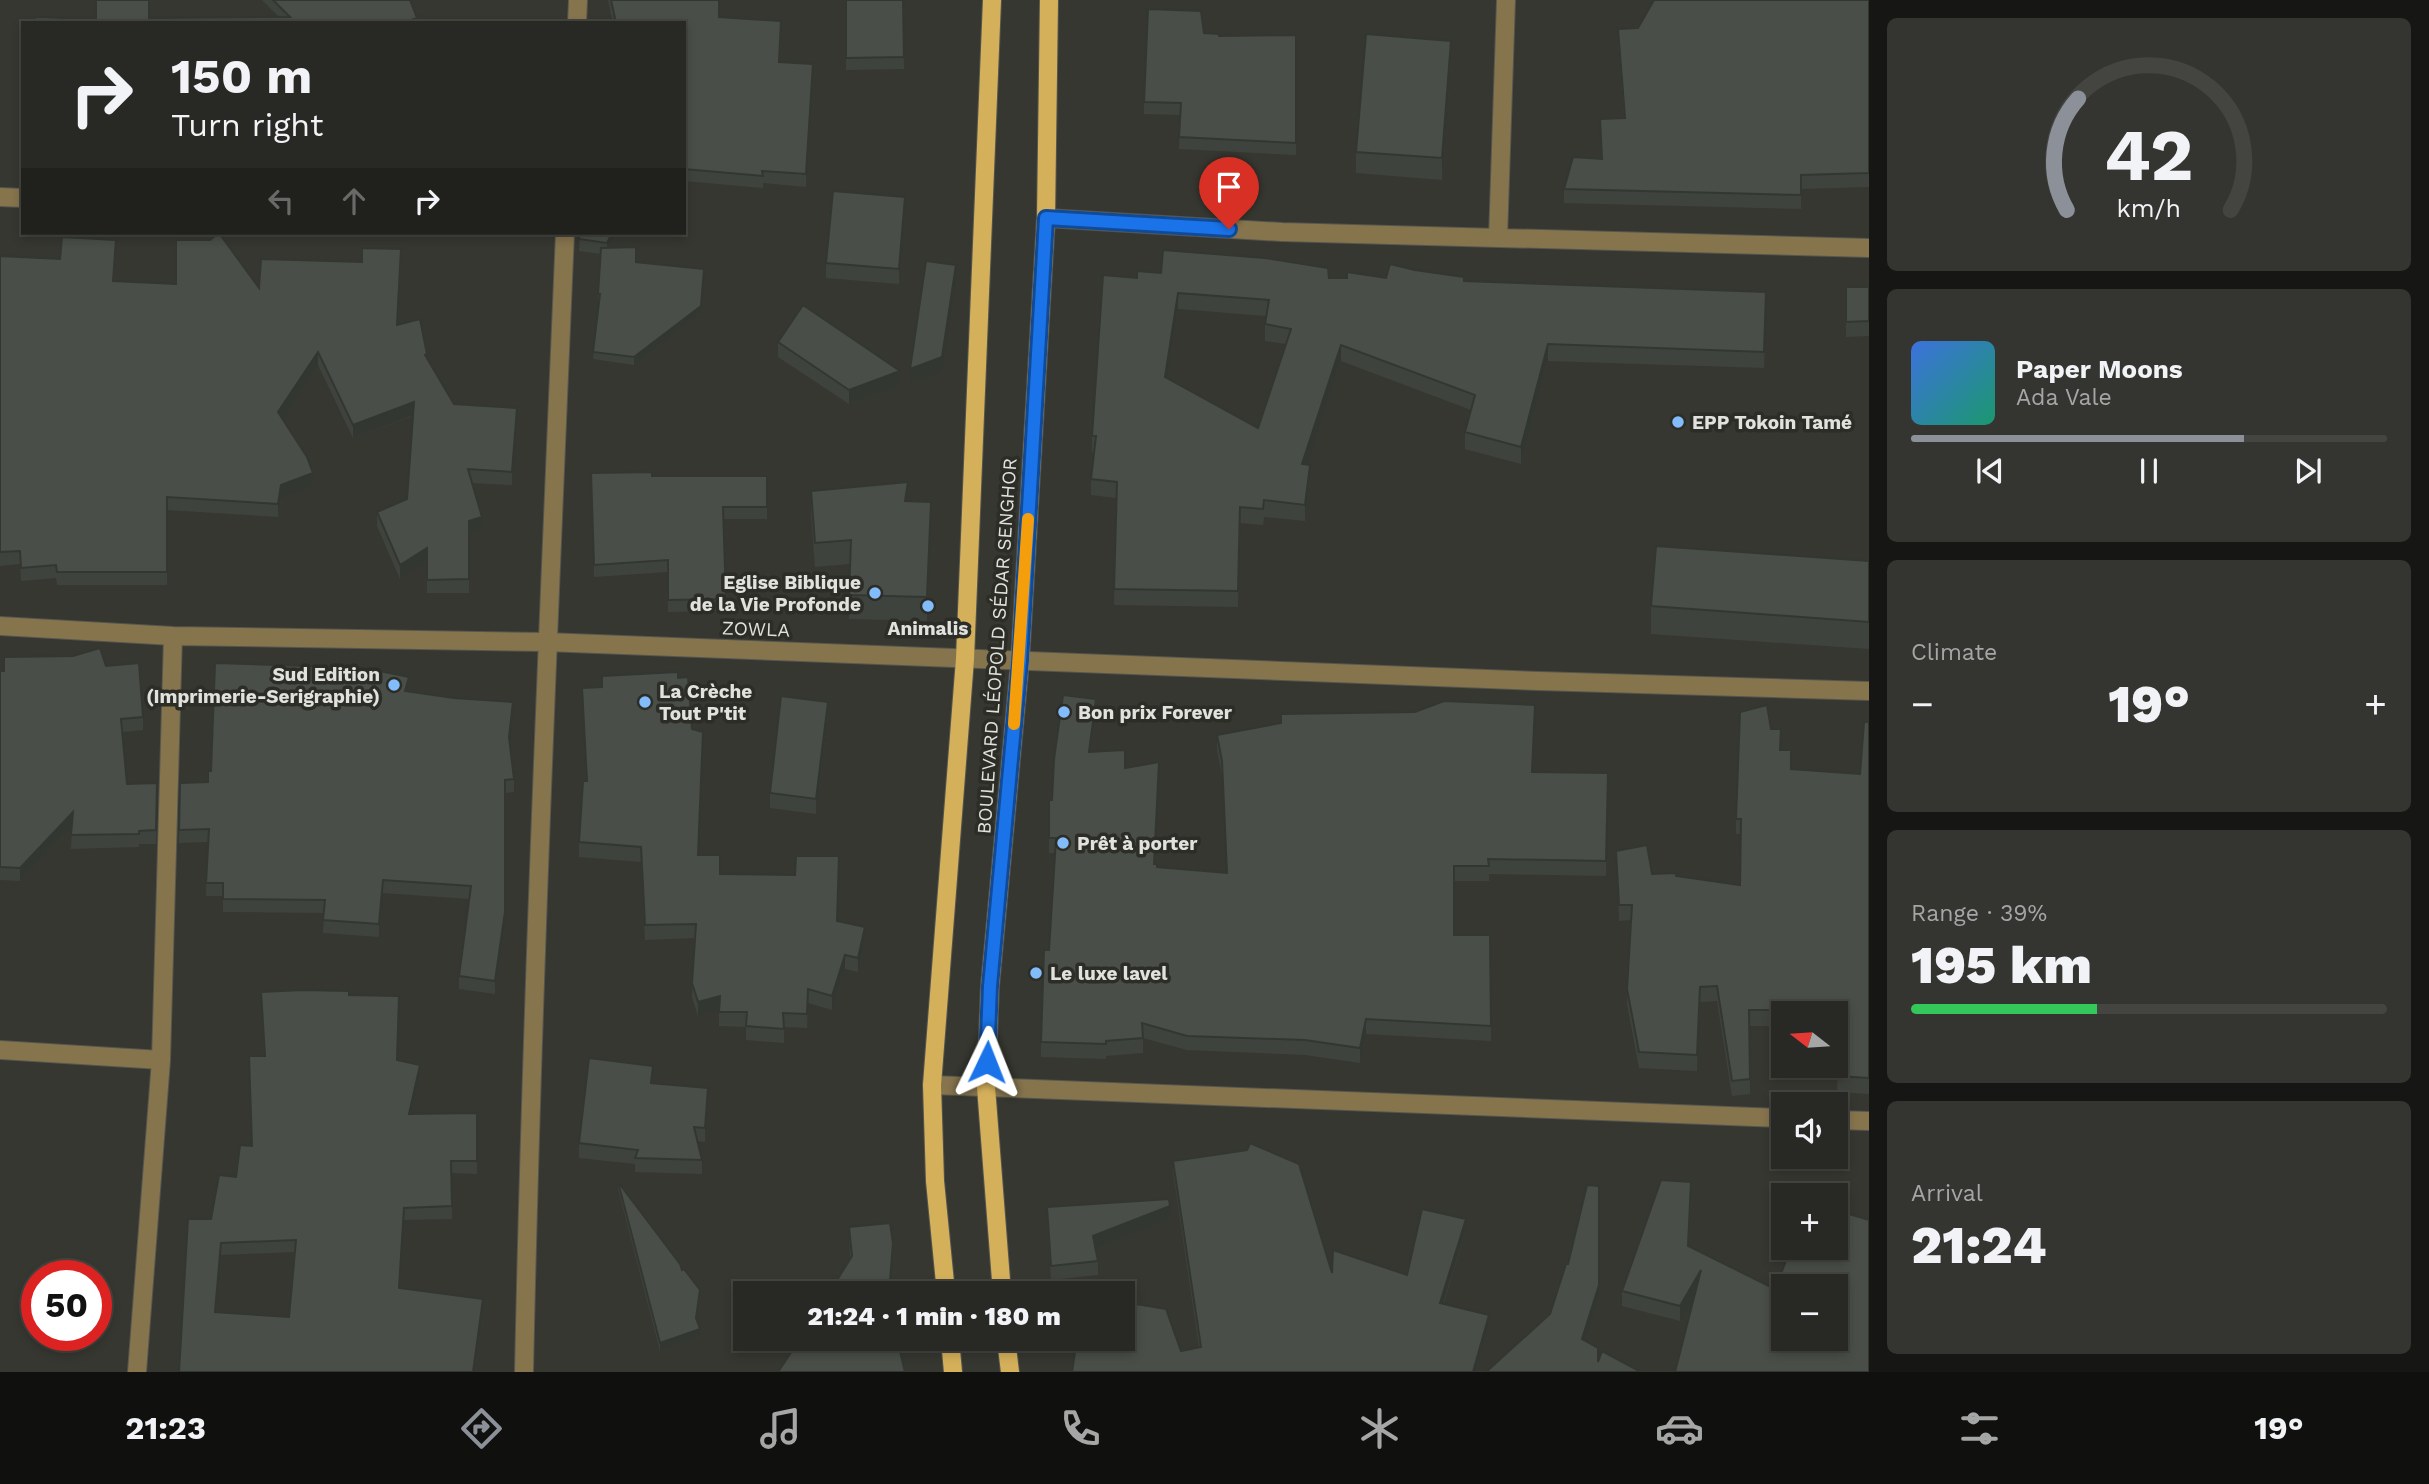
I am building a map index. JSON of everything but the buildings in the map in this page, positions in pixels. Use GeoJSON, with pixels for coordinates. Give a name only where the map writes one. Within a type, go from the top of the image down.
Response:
{"type":"FeatureCollection","features":[{"type":"Feature","properties":{"kind":"main road","name":"BOULEVARD LÉOPOLD SÉDAR SENGHOR"},"geometry":{"type":"LineString","coordinates":[[945,1281],[935,1181],[932,1085],[965,659],[992,0]]}},
{"type":"Feature","properties":{"kind":"main road","name":"BOULEVARD LÉOPOLD SÉDAR SENGHOR"},"geometry":{"type":"LineString","coordinates":[[1001,1281],[985,1087],[990,986],[1020,661],[1046,218],[1049,0]]}},
{"type":"Feature","properties":{"kind":"main road"},"geometry":{"type":"LineString","coordinates":[[951,1351],[953,1372]]}},
{"type":"Feature","properties":{"kind":"main road"},"geometry":{"type":"LineString","coordinates":[[1007,1351],[1010,1372]]}},
{"type":"Feature","properties":{"kind":"street"},"geometry":{"type":"LineString","coordinates":[[577,21],[578,0]]}},
{"type":"Feature","properties":{"kind":"street"},"geometry":{"type":"LineString","coordinates":[[1498,238],[1506,0]]}},
{"type":"Feature","properties":{"kind":"street"},"geometry":{"type":"LineString","coordinates":[[0,197],[21,198]]}},
{"type":"Feature","properties":{"kind":"street"},"geometry":{"type":"LineString","coordinates":[[1046,218],[1282,232],[1869,248]]}},
{"type":"Feature","properties":{"kind":"street"},"geometry":{"type":"LineString","coordinates":[[524,1372],[531,1063],[546,642],[553,550],[565,235]]}},
{"type":"Feature","properties":{"kind":"street","name":"ZOWLA"},"geometry":{"type":"LineString","coordinates":[[0,626],[173,636],[546,642],[1869,691]]}},
{"type":"Feature","properties":{"kind":"street"},"geometry":{"type":"LineString","coordinates":[[137,1372],[161,1060],[173,636]]}},
{"type":"Feature","properties":{"kind":"street"},"geometry":{"type":"LineString","coordinates":[[0,1050],[161,1060]]}},
{"type":"Feature","properties":{"kind":"street"},"geometry":{"type":"LineString","coordinates":[[932,1085],[1771,1118]]}},
{"type":"Feature","properties":{"kind":"street"},"geometry":{"type":"LineString","coordinates":[[1848,1120],[1869,1121]]}},
{"type":"Feature","properties":{"kind":"slow traffic"},"geometry":{"type":"LineString","coordinates":[[1014,724],[1028,519]]}},
{"type":"Feature","properties":{"kind":"place","name":"EPP Tokoin Tamé"},"geometry":{"type":"Point","coordinates":[1678,422]}},
{"type":"Feature","properties":{"kind":"place","name":"Eglise Biblique de la Vie Profonde"},"geometry":{"type":"Point","coordinates":[875,593]}},
{"type":"Feature","properties":{"kind":"place","name":"Animalis"},"geometry":{"type":"Point","coordinates":[928,606]}},
{"type":"Feature","properties":{"kind":"place","name":"Sud Edition (Imprimerie-Serigraphie)"},"geometry":{"type":"Point","coordinates":[394,685]}},
{"type":"Feature","properties":{"kind":"place","name":"La Crèche Tout P'tit"},"geometry":{"type":"Point","coordinates":[645,702]}},
{"type":"Feature","properties":{"kind":"place","name":"Bon prix Forever"},"geometry":{"type":"Point","coordinates":[1064,712]}},
{"type":"Feature","properties":{"kind":"place","name":"Prêt à porter"},"geometry":{"type":"Point","coordinates":[1063,843]}},
{"type":"Feature","properties":{"kind":"place","name":"Le luxe lavel"},"geometry":{"type":"Point","coordinates":[1036,973]}},
{"type":"Feature","properties":{"kind":"route"},"geometry":{"type":"LineString","coordinates":[[987,1062],[990,986],[1020,661],[1046,218],[1229,229]]}}]}
